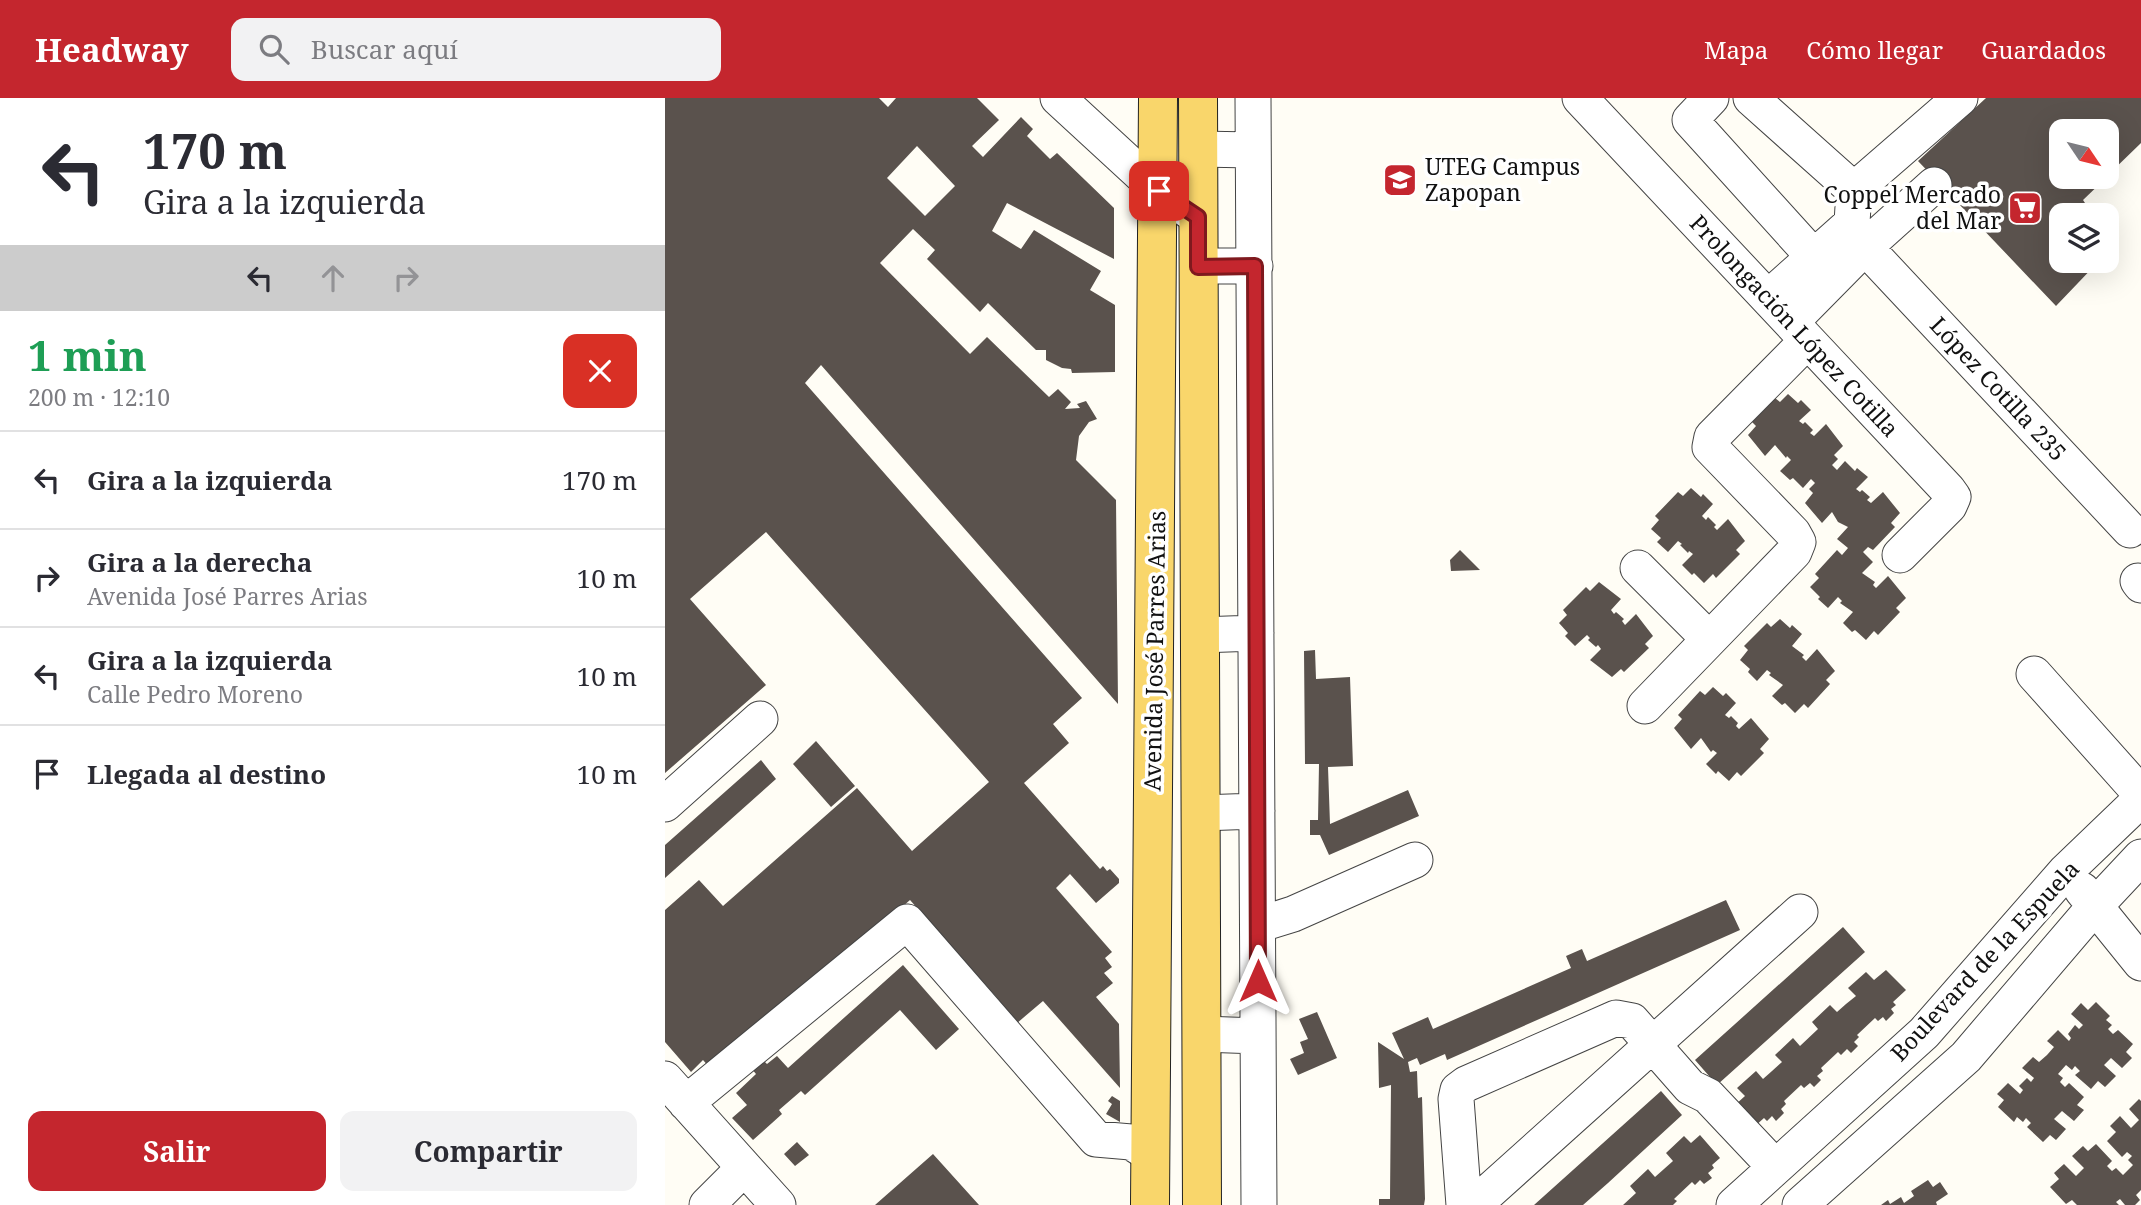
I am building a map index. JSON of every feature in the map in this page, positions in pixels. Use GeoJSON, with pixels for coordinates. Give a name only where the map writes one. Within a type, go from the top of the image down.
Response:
{"type":"FeatureCollection","features":[{"type":"Feature","properties":{"kind":"main road","name":"Avenida José Parres Arias"},"geometry":{"type":"LineString","coordinates":[[1150,1205],[1158,98]]}},
{"type":"Feature","properties":{"kind":"main road","name":"Avenida José Parres Arias"},"geometry":{"type":"LineString","coordinates":[[1198,98],[1202,1205]]}},
{"type":"Feature","properties":{"kind":"street"},"geometry":{"type":"LineString","coordinates":[[1058,98],[1159,191],[1198,217]]}},
{"type":"Feature","properties":{"kind":"street"},"geometry":{"type":"LineString","coordinates":[[1253,98],[1259,1205]]}},
{"type":"Feature","properties":{"kind":"street","name":"Prolongación López Cotilla"},"geometry":{"type":"LineString","coordinates":[[1580,98],[1948,489],[1953,497],[1949,506],[1900,555]]}},
{"type":"Feature","properties":{"kind":"street"},"geometry":{"type":"LineString","coordinates":[[1711,98],[1690,120],[1813,256]]}},
{"type":"Feature","properties":{"kind":"street"},"geometry":{"type":"LineString","coordinates":[[1751,98],[1854,190]]}},
{"type":"Feature","properties":{"kind":"street"},"geometry":{"type":"LineString","coordinates":[[1645,706],[1794,552],[1798,542],[1793,533],[1714,453],[1710,447],[1712,437],[1789,320],[1813,256],[1852,223],[1854,190],[1960,98]]}},
{"type":"Feature","properties":{"kind":"street"},"geometry":{"type":"LineString","coordinates":[[1198,149],[1252,150]]}},
{"type":"Feature","properties":{"kind":"street"},"geometry":{"type":"LineString","coordinates":[[1789,320],[1934,185]]}},
{"type":"Feature","properties":{"kind":"street","name":"López Cotilla 235"},"geometry":{"type":"LineString","coordinates":[[1865,247],[2130,530]]}},
{"type":"Feature","properties":{"kind":"street"},"geometry":{"type":"LineString","coordinates":[[1198,267],[1255,266]]}},
{"type":"Feature","properties":{"kind":"street"},"geometry":{"type":"LineString","coordinates":[[1638,568],[1709,639]]}},
{"type":"Feature","properties":{"kind":"street"},"geometry":{"type":"LineString","coordinates":[[1200,635],[1256,633]]}},
{"type":"Feature","properties":{"kind":"street"},"geometry":{"type":"LineString","coordinates":[[2034,674],[2141,797]]}},
{"type":"Feature","properties":{"kind":"street"},"geometry":{"type":"LineString","coordinates":[[665,804],[760,719]]}},
{"type":"Feature","properties":{"kind":"street","name":"Boulevard de la Espuela"},"geometry":{"type":"LineString","coordinates":[[1734,1205],[1924,1033],[2066,871],[2141,797]]}},
{"type":"Feature","properties":{"kind":"street"},"geometry":{"type":"LineString","coordinates":[[1201,813],[1257,811]]}},
{"type":"Feature","properties":{"kind":"street","name":"Boulevard de la Espuela"},"geometry":{"type":"LineString","coordinates":[[1810,1201],[1966,1057],[2095,906],[2141,857]]}},
{"type":"Feature","properties":{"kind":"street"},"geometry":{"type":"LineString","coordinates":[[1258,925],[1293,914],[1415,860]]}},
{"type":"Feature","properties":{"kind":"street"},"geometry":{"type":"LineString","coordinates":[[2066,871],[2141,963]]}},
{"type":"Feature","properties":{"kind":"street"},"geometry":{"type":"LineString","coordinates":[[1474,1205],[1800,912]]}},
{"type":"Feature","properties":{"kind":"street"},"geometry":{"type":"LineString","coordinates":[[778,1205],[676,1091],[908,922],[1096,1139],[1131,1142],[1150,1154]]}},
{"type":"Feature","properties":{"kind":"street"},"geometry":{"type":"LineString","coordinates":[[1464,1205],[1456,1099],[1458,1090],[1466,1084],[1616,1018],[1632,1021],[1691,1087],[1708,1096],[1767,1174]]}},
{"type":"Feature","properties":{"kind":"street"},"geometry":{"type":"LineString","coordinates":[[1202,1034],[1258,1036]]}},
{"type":"Feature","properties":{"kind":"street"},"geometry":{"type":"LineString","coordinates":[[707,1205],[744,1168]]}},
{"type":"Feature","properties":{"kind":"building"},"geometry":{"type":"Polygon","coordinates":[[[665,98],[879,98],[888,107],[896,98],[977,98],[999,120],[972,146],[983,157],[1021,117],[1033,129],[1027,136],[1050,159],[1057,153],[1114,208],[1114,259],[1007,203],[992,231],[1021,249],[1034,230],[1101,271],[1090,290],[1115,305],[1115,372],[1072,373],[1071,369],[1062,368],[1046,360],[1046,350],[1036,350],[988,303],[980,312],[927,259],[935,250],[913,229],[880,263],[970,354],[987,337],[1049,397],[1058,389],[1071,402],[1065,409],[1080,408],[1077,404],[1086,401],[1097,419],[1089,422],[1079,436],[1076,460],[1116,500],[1118,704],[821,365],[805,383],[1082,698],[1053,724],[1069,743],[1024,783],[1100,869],[1103,866],[1107,871],[1110,869],[1119,879],[1119,883],[1096,903],[1070,874],[1056,888],[1112,952],[1105,958],[1112,967],[1104,973],[1113,983],[1096,997],[1119,1024],[1120,1088],[1043,1001],[1010,1029],[992,1007],[999,1000],[910,900],[808,990],[710,1068],[703,1060],[691,1072],[665,1042],[665,910],[699,880],[723,906],[857,788],[912,851],[989,782],[766,532],[690,599],[766,685],[665,773],[665,98]],[[917,146],[887,178],[925,216],[955,186],[917,146]]]}},
{"type":"Feature","properties":{"kind":"building","name":"Coppel Mercado del Mar"},"geometry":{"type":"Polygon","coordinates":[[[1986,98],[2141,98],[2141,143],[2119,164],[2119,119],[2049,119],[2049,189],[2094,189],[2083,200],[2085,203],[2049,203],[2049,273],[2088,273],[2056,306],[1918,161],[1986,98]]]}},
{"type":"Feature","properties":{"kind":"building"},"geometry":{"type":"Polygon","coordinates":[[[1788,394],[1798,403],[1801,400],[1811,410],[1799,421],[1803,424],[1805,422],[1813,430],[1810,433],[1814,436],[1826,424],[1843,446],[1834,455],[1838,459],[1832,465],[1837,470],[1845,461],[1855,471],[1857,468],[1868,477],[1856,489],[1860,492],[1862,490],[1870,497],[1867,500],[1871,503],[1883,492],[1900,513],[1891,523],[1895,527],[1873,550],[1868,547],[1863,552],[1873,562],[1862,573],[1875,582],[1873,585],[1876,588],[1888,576],[1906,598],[1896,608],[1900,612],[1878,635],[1874,631],[1866,640],[1843,623],[1853,612],[1840,603],[1842,601],[1838,597],[1828,608],[1810,587],[1819,578],[1815,574],[1837,550],[1842,555],[1848,548],[1837,539],[1848,527],[1838,522],[1832,512],[1822,523],[1805,503],[1813,493],[1809,489],[1815,483],[1811,479],[1803,488],[1793,478],[1790,480],[1780,471],[1791,460],[1775,445],[1765,456],[1748,435],[1756,426],[1752,422],[1775,398],[1780,402],[1788,394]]]}},
{"type":"Feature","properties":{"kind":"building"},"geometry":{"type":"Polygon","coordinates":[[[1691,488],[1701,497],[1703,494],[1713,504],[1702,516],[1706,520],[1708,517],[1717,530],[1728,519],[1745,541],[1736,550],[1740,554],[1716,578],[1713,574],[1704,583],[1682,565],[1693,554],[1689,551],[1688,553],[1678,541],[1668,552],[1657,542],[1661,538],[1651,529],[1659,520],[1655,516],[1678,492],[1683,496],[1691,488]]]}},
{"type":"Feature","properties":{"kind":"building"},"geometry":{"type":"Polygon","coordinates":[[[1460,550],[1480,570],[1451,571],[1450,560],[1460,550]]]}},
{"type":"Feature","properties":{"kind":"building"},"geometry":{"type":"Polygon","coordinates":[[[1599,582],[1621,599],[1611,610],[1624,619],[1622,621],[1625,625],[1636,614],[1653,636],[1645,644],[1649,648],[1624,672],[1621,669],[1612,677],[1590,660],[1601,649],[1598,645],[1596,647],[1588,640],[1590,638],[1587,635],[1575,646],[1565,636],[1568,633],[1559,623],[1567,615],[1563,610],[1586,587],[1590,591],[1599,582]]]}},
{"type":"Feature","properties":{"kind":"building"},"geometry":{"type":"Polygon","coordinates":[[[1780,619],[1802,634],[1792,646],[1804,655],[1802,657],[1806,661],[1817,649],[1835,671],[1826,680],[1830,684],[1808,708],[1804,704],[1795,713],[1772,696],[1783,685],[1769,675],[1771,673],[1767,670],[1757,681],[1748,672],[1750,669],[1740,660],[1748,650],[1744,646],[1767,623],[1771,627],[1780,619]]]}},
{"type":"Feature","properties":{"kind":"building"},"geometry":{"type":"Polygon","coordinates":[[[1315,650],[1316,679],[1350,677],[1353,766],[1328,767],[1330,824],[1408,790],[1419,816],[1329,855],[1320,835],[1310,835],[1310,820],[1318,820],[1319,764],[1305,764],[1304,651],[1315,650]]]}},
{"type":"Feature","properties":{"kind":"building"},"geometry":{"type":"Polygon","coordinates":[[[1713,687],[1723,696],[1726,693],[1736,703],[1725,715],[1729,718],[1731,716],[1738,723],[1736,726],[1739,729],[1751,718],[1769,739],[1760,749],[1764,753],[1741,776],[1737,772],[1729,781],[1706,764],[1717,753],[1713,750],[1711,752],[1701,738],[1691,749],[1674,728],[1682,719],[1678,715],[1700,691],[1705,695],[1713,687]]]}},
{"type":"Feature","properties":{"kind":"building"},"geometry":{"type":"Polygon","coordinates":[[[816,741],[855,786],[831,807],[793,764],[816,741]]]}},
{"type":"Feature","properties":{"kind":"building"},"geometry":{"type":"Polygon","coordinates":[[[761,760],[776,779],[665,878],[665,845],[761,760]]]}},
{"type":"Feature","properties":{"kind":"building"},"geometry":{"type":"Polygon","coordinates":[[[1726,900],[1740,930],[1447,1060],[1445,1054],[1420,1065],[1417,1058],[1408,1062],[1410,1072],[1417,1071],[1418,1098],[1422,1097],[1424,1205],[1379,1205],[1379,1199],[1390,1199],[1391,1085],[1379,1088],[1378,1042],[1404,1059],[1392,1033],[1428,1017],[1433,1029],[1571,968],[1566,956],[1582,949],[1587,961],[1726,900]]]}},
{"type":"Feature","properties":{"kind":"building"},"geometry":{"type":"Polygon","coordinates":[[[1843,927],[1865,952],[1717,1085],[1695,1060],[1843,927]]]}},
{"type":"Feature","properties":{"kind":"building"},"geometry":{"type":"Polygon","coordinates":[[[903,965],[959,1029],[936,1050],[900,1010],[805,1095],[801,1091],[779,1110],[782,1114],[753,1140],[732,1118],[747,1105],[736,1093],[756,1074],[751,1068],[762,1059],[767,1064],[777,1056],[788,1068],[903,965]]]}},
{"type":"Feature","properties":{"kind":"building"},"geometry":{"type":"Polygon","coordinates":[[[1886,970],[1906,990],[1893,1002],[1896,1005],[1891,1009],[1894,1013],[1886,1021],[1883,1017],[1878,1021],[1875,1018],[1857,1035],[1859,1037],[1854,1042],[1858,1046],[1851,1053],[1847,1049],[1841,1055],[1838,1052],[1821,1068],[1823,1071],[1817,1076],[1821,1080],[1814,1087],[1810,1083],[1804,1088],[1801,1085],[1784,1101],[1786,1104],[1781,1109],[1784,1113],[1776,1121],[1772,1116],[1767,1121],[1764,1118],[1754,1127],[1735,1105],[1745,1096],[1737,1088],[1756,1071],[1763,1079],[1782,1062],[1775,1055],[1793,1038],[1800,1046],[1818,1029],[1812,1022],[1830,1005],[1837,1012],[1856,996],[1848,988],[1866,972],[1874,980],[1886,970]]]}},
{"type":"Feature","properties":{"kind":"building"},"geometry":{"type":"Polygon","coordinates":[[[2096,1002],[2110,1016],[2106,1020],[2112,1025],[2108,1029],[2113,1034],[2118,1030],[2133,1044],[2126,1052],[2132,1058],[2122,1068],[2111,1058],[2104,1065],[2116,1076],[2105,1087],[2098,1081],[2091,1089],[2075,1075],[2080,1071],[2075,1066],[2072,1070],[2066,1065],[2058,1074],[2063,1078],[2060,1082],[2065,1087],[2069,1083],[2084,1097],[2077,1105],[2084,1110],[2074,1121],[2062,1111],[2054,1119],[2066,1129],[2056,1140],[2050,1135],[2043,1142],[2027,1127],[2031,1123],[2026,1118],[2023,1122],[2017,1117],[2014,1122],[1998,1107],[2004,1100],[1997,1094],[2008,1083],[2020,1094],[2023,1090],[2019,1086],[2027,1078],[2031,1082],[2034,1078],[2022,1068],[2033,1057],[2039,1062],[2047,1055],[2054,1047],[2047,1041],[2058,1030],[2069,1041],[2071,1038],[2068,1034],[2075,1025],[2079,1029],[2083,1025],[2071,1014],[2081,1003],[2088,1010],[2096,1002]]]}},
{"type":"Feature","properties":{"kind":"building"},"geometry":{"type":"Polygon","coordinates":[[[1317,1012],[1337,1058],[1298,1075],[1290,1059],[1304,1053],[1300,1042],[1308,1039],[1299,1019],[1317,1012]]]}},
{"type":"Feature","properties":{"kind":"building"},"geometry":{"type":"Polygon","coordinates":[[[1661,1091],[1682,1115],[1608,1183],[1583,1205],[1534,1205],[1661,1091]]]}},
{"type":"Feature","properties":{"kind":"building"},"geometry":{"type":"Polygon","coordinates":[[[1112,1096],[1120,1101],[1120,1122],[1106,1114],[1112,1104],[1108,1101],[1112,1096]]]}},
{"type":"Feature","properties":{"kind":"building"},"geometry":{"type":"Polygon","coordinates":[[[2139,1099],[2141,1190],[2136,1195],[2140,1200],[2135,1205],[2125,1205],[2120,1199],[2116,1202],[2119,1205],[2077,1205],[2072,1200],[2066,1204],[2050,1187],[2059,1179],[2054,1173],[2064,1164],[2076,1176],[2084,1168],[2072,1156],[2083,1146],[2088,1151],[2096,1144],[2112,1161],[2107,1166],[2112,1171],[2116,1168],[2123,1175],[2133,1165],[2128,1160],[2132,1156],[2127,1152],[2122,1157],[2107,1141],[2116,1132],[2110,1126],[2120,1116],[2131,1128],[2139,1120],[2129,1109],[2139,1099]]]}},
{"type":"Feature","properties":{"kind":"building"},"geometry":{"type":"Polygon","coordinates":[[[1700,1135],[1720,1158],[1708,1173],[1712,1178],[1704,1184],[1700,1180],[1695,1185],[1692,1182],[1674,1199],[1677,1201],[1673,1205],[1623,1205],[1636,1193],[1630,1186],[1648,1169],[1655,1177],[1673,1161],[1666,1153],[1684,1136],[1691,1143],[1700,1135]]]}},
{"type":"Feature","properties":{"kind":"building"},"geometry":{"type":"Polygon","coordinates":[[[797,1142],[809,1155],[795,1166],[784,1154],[797,1142]]]}},
{"type":"Feature","properties":{"kind":"building"},"geometry":{"type":"Polygon","coordinates":[[[933,1154],[979,1205],[875,1205],[933,1154]]]}},
{"type":"Feature","properties":{"kind":"building"},"geometry":{"type":"Polygon","coordinates":[[[1928,1180],[1933,1187],[1940,1182],[1948,1194],[1936,1202],[1937,1205],[1881,1205],[1888,1200],[1890,1204],[1901,1197],[1904,1203],[1914,1196],[1911,1191],[1928,1180]]]}},
{"type":"Feature","properties":{"kind":"place","name":"UTEG Campus Zapopan"},"geometry":{"type":"Point","coordinates":[1400,180]}},
{"type":"Feature","properties":{"kind":"place","name":"Coppel Mercado del Mar"},"geometry":{"type":"Point","coordinates":[2025,208]}},
{"type":"Feature","properties":{"kind":"route"},"geometry":{"type":"LineString","coordinates":[[1159,191],[1198,217],[1198,267],[1255,266],[1258,981]]}}]}
